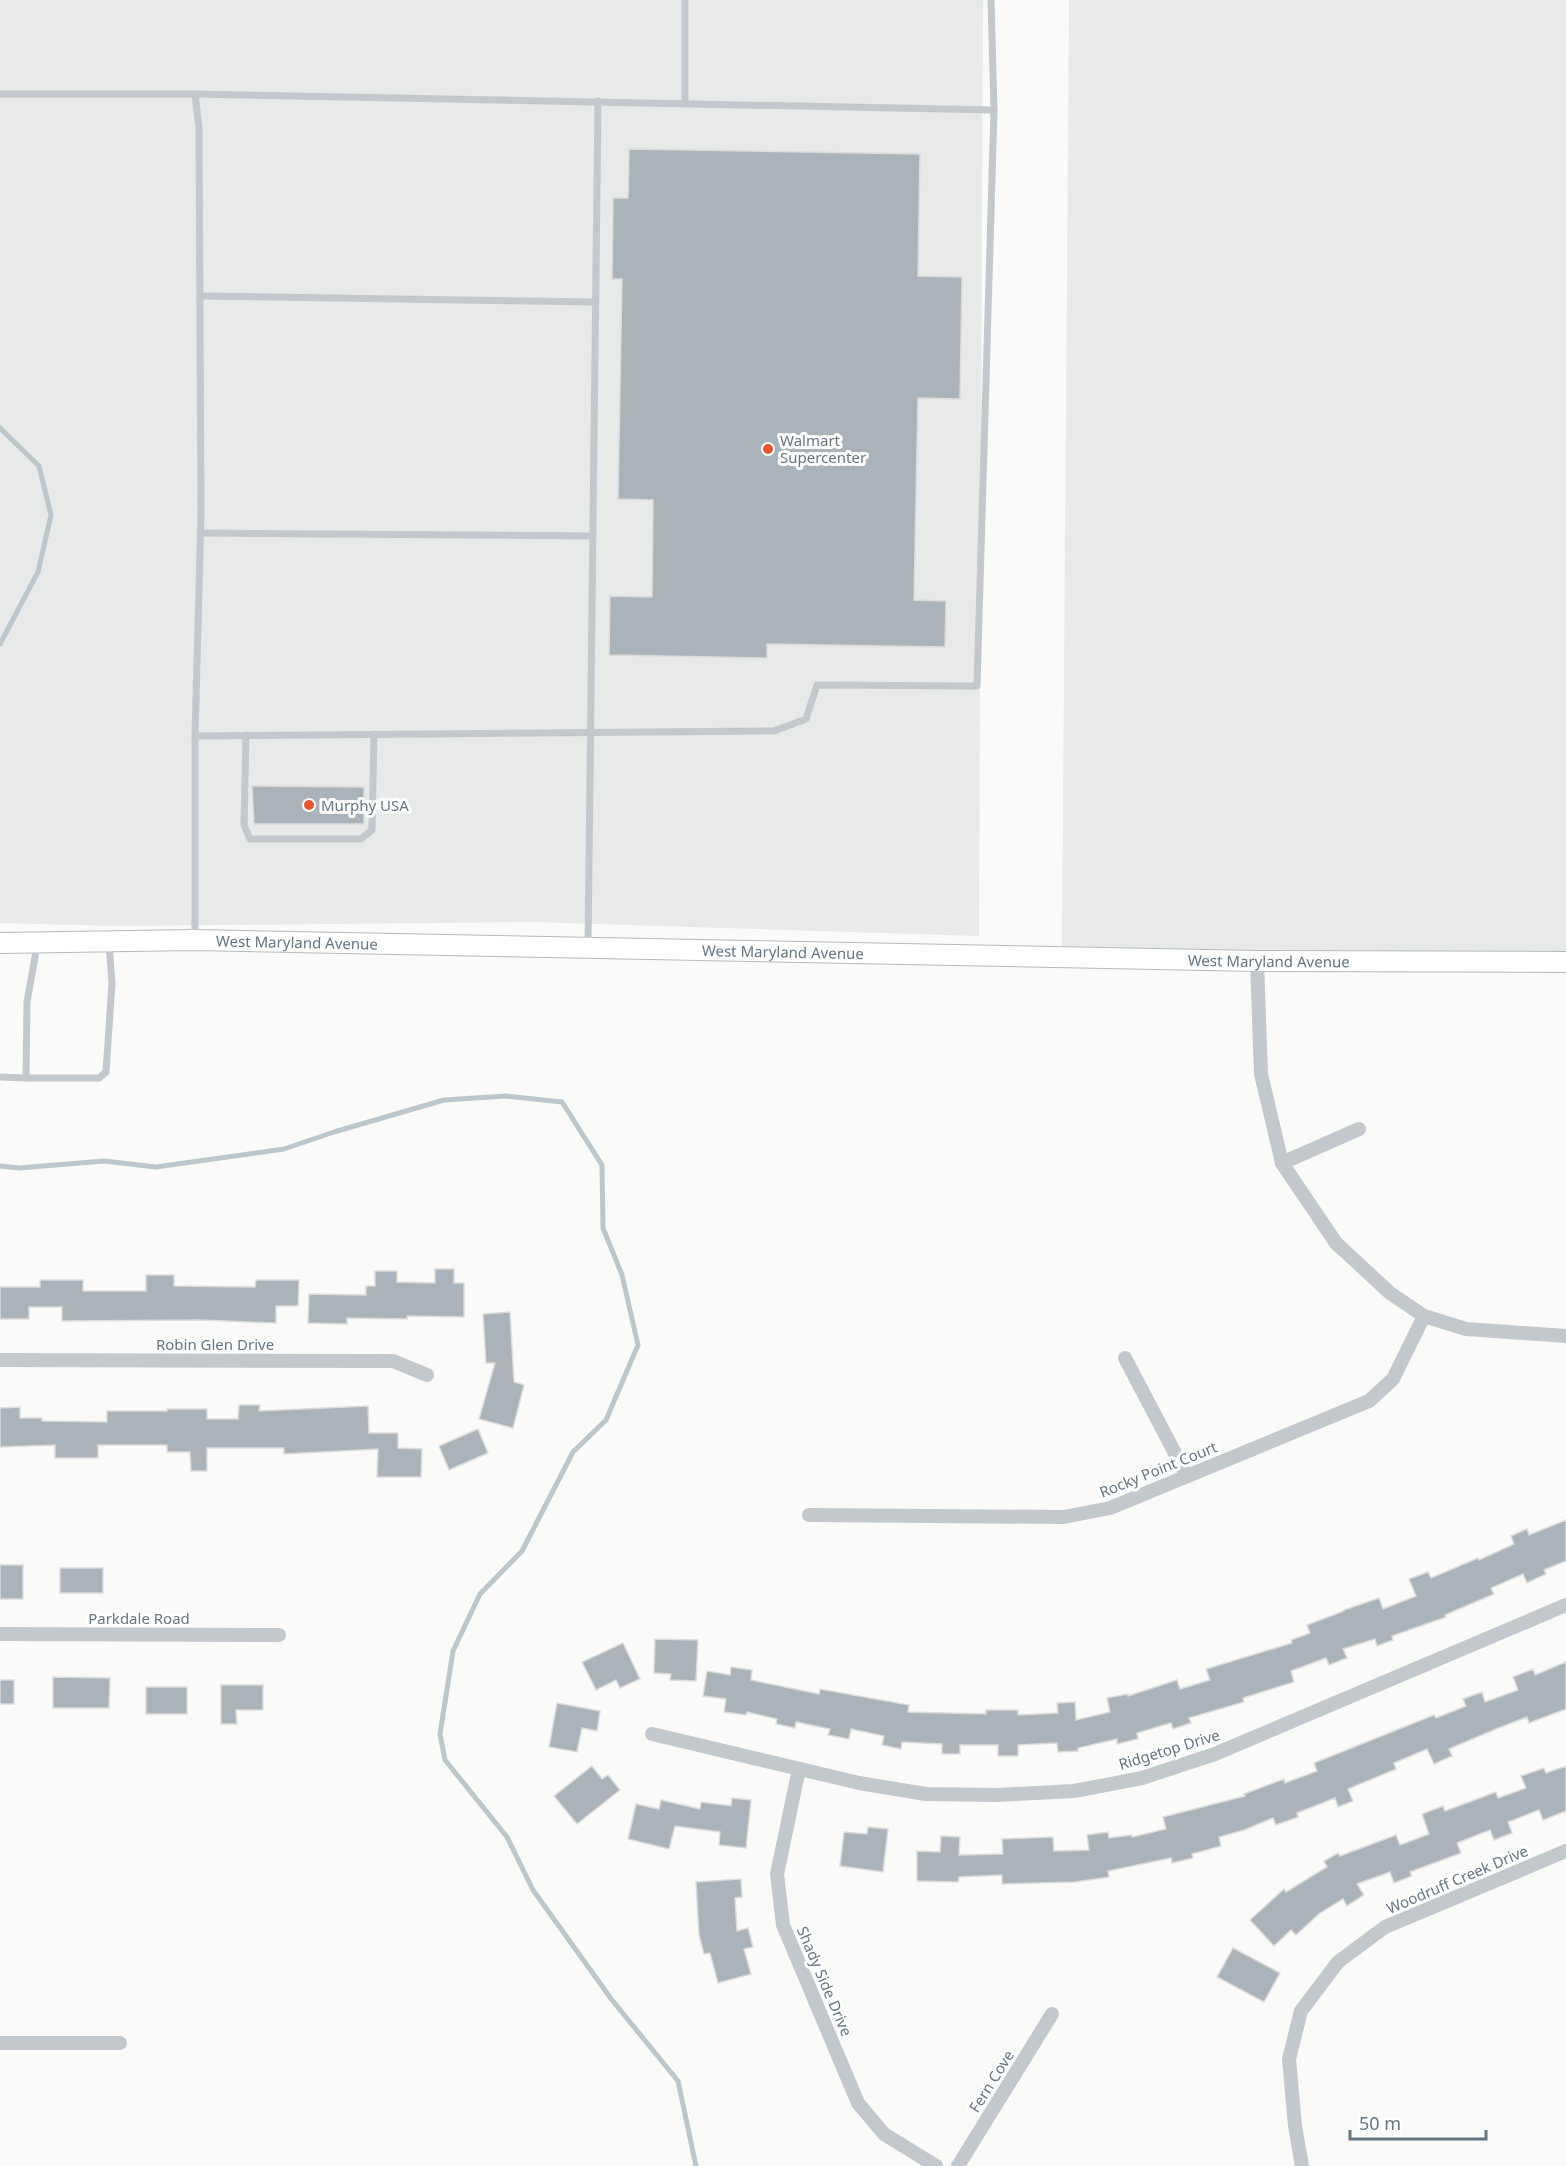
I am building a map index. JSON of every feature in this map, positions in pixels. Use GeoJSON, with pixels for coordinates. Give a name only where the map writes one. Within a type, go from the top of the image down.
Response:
{"type":"FeatureCollection","features":[{"type":"Feature","properties":{"kind":"street","name":"West Maryland Avenue"},"geometry":{"type":"LineString","coordinates":[[0,943],[195,940],[1257,961],[1566,962]]}},
{"type":"Feature","properties":{"kind":"street"},"geometry":{"type":"LineString","coordinates":[[1257,961],[1261,1074],[1282,1163],[1336,1243],[1390,1293],[1424,1316],[1466,1329],[1566,1336]]}},
{"type":"Feature","properties":{"kind":"street"},"geometry":{"type":"LineString","coordinates":[[1282,1163],[1359,1129]]}},
{"type":"Feature","properties":{"kind":"street","name":"Rocky Point Court"},"geometry":{"type":"LineString","coordinates":[[809,1515],[1064,1517],[1110,1508],[1370,1401],[1393,1379],[1424,1316]]}},
{"type":"Feature","properties":{"kind":"street"},"geometry":{"type":"LineString","coordinates":[[1125,1359],[1187,1476]]}},
{"type":"Feature","properties":{"kind":"street","name":"Robin Glen Drive"},"geometry":{"type":"LineString","coordinates":[[0,1360],[393,1361],[427,1375]]}},
{"type":"Feature","properties":{"kind":"street","name":"Ridgetop Drive"},"geometry":{"type":"LineString","coordinates":[[652,1734],[859,1783],[926,1794],[996,1795],[1074,1791],[1142,1778],[1215,1754],[1566,1605]]}},
{"type":"Feature","properties":{"kind":"street","name":"Parkdale Road"},"geometry":{"type":"LineString","coordinates":[[0,1634],[279,1635]]}},
{"type":"Feature","properties":{"kind":"street","name":"Shady Side Drive"},"geometry":{"type":"LineString","coordinates":[[799,1769],[777,1874],[783,1926],[858,2103],[884,2134],[936,2166]]}},
{"type":"Feature","properties":{"kind":"street","name":"Woodruff Creek Drive"},"geometry":{"type":"LineString","coordinates":[[1302,2166],[1295,2126],[1289,2059],[1301,2011],[1338,1962],[1385,1927],[1566,1851]]}},
{"type":"Feature","properties":{"kind":"street","name":"Fern Cove"},"geometry":{"type":"LineString","coordinates":[[958,2166],[1052,2014]]}},
{"type":"Feature","properties":{"kind":"street"},"geometry":{"type":"LineString","coordinates":[[0,2043],[120,2043]]}},
{"type":"Feature","properties":{"kind":"lane"},"geometry":{"type":"LineString","coordinates":[[685,0],[685,102]]}},
{"type":"Feature","properties":{"kind":"lane"},"geometry":{"type":"LineString","coordinates":[[195,736],[774,731],[806,719],[817,685],[978,686],[994,110],[991,0]]}},
{"type":"Feature","properties":{"kind":"lane"},"geometry":{"type":"LineString","coordinates":[[0,94],[195,94],[685,102],[994,110]]}},
{"type":"Feature","properties":{"kind":"lane"},"geometry":{"type":"LineString","coordinates":[[195,94],[199,129],[200,296],[200,533],[195,736],[195,940]]}},
{"type":"Feature","properties":{"kind":"lane"},"geometry":{"type":"LineString","coordinates":[[588,947],[598,101]]}},
{"type":"Feature","properties":{"kind":"lane"},"geometry":{"type":"LineString","coordinates":[[200,296],[595,302]]}},
{"type":"Feature","properties":{"kind":"lane"},"geometry":{"type":"LineString","coordinates":[[200,533],[592,536]]}},
{"type":"Feature","properties":{"kind":"lane"},"geometry":{"type":"LineString","coordinates":[[246,735],[244,825],[250,839],[361,839],[372,830],[374,734]]}},
{"type":"Feature","properties":{"kind":"lane"},"geometry":{"type":"LineString","coordinates":[[26,1078],[27,1002],[38,943]]}},
{"type":"Feature","properties":{"kind":"lane"},"geometry":{"type":"LineString","coordinates":[[0,1077],[99,1078],[106,1072],[112,983],[109,943]]}},
{"type":"Feature","properties":{"kind":"shaded area"},"geometry":{"type":"Polygon","coordinates":[[[0,0],[983,0],[979,936],[533,922],[115,926],[0,923],[0,0]]]}},
{"type":"Feature","properties":{"kind":"shaded area"},"geometry":{"type":"Polygon","coordinates":[[[1069,0],[1566,0],[1566,952],[1062,949],[1069,0]]]}},
{"type":"Feature","properties":{"kind":"building","name":"Walmart Supercenter"},"geometry":{"type":"Polygon","coordinates":[[[629,149],[920,154],[918,276],[962,277],[960,399],[918,398],[914,600],[946,601],[945,647],[767,644],[767,658],[609,655],[610,596],[652,597],[653,500],[618,499],[622,279],[612,279],[613,198],[628,198],[629,149]]]}},
{"type":"Feature","properties":{"kind":"building","name":"Murphy USA"},"geometry":{"type":"Polygon","coordinates":[[[252,786],[364,787],[364,824],[254,824],[252,786]]]}},
{"type":"Feature","properties":{"kind":"building"},"geometry":{"type":"Polygon","coordinates":[[[435,1269],[454,1269],[454,1283],[464,1283],[464,1317],[347,1318],[347,1324],[308,1323],[309,1294],[366,1295],[366,1286],[375,1286],[375,1271],[397,1271],[397,1282],[435,1283],[435,1269]]]}},
{"type":"Feature","properties":{"kind":"building"},"geometry":{"type":"Polygon","coordinates":[[[146,1275],[174,1275],[174,1286],[255,1287],[256,1280],[299,1280],[298,1306],[276,1306],[276,1323],[200,1320],[62,1321],[62,1307],[29,1307],[29,1319],[0,1319],[0,1287],[40,1287],[40,1280],[83,1280],[83,1291],[146,1291],[146,1275]]]}},
{"type":"Feature","properties":{"kind":"building"},"geometry":{"type":"Polygon","coordinates":[[[510,1312],[514,1382],[524,1385],[513,1428],[479,1419],[495,1363],[486,1363],[483,1314],[510,1312]]]}},
{"type":"Feature","properties":{"kind":"building"},"geometry":{"type":"Polygon","coordinates":[[[239,1405],[260,1405],[259,1411],[368,1406],[369,1433],[398,1433],[398,1448],[422,1449],[421,1477],[377,1477],[378,1449],[284,1454],[284,1448],[207,1448],[207,1471],[191,1471],[190,1452],[167,1452],[167,1445],[98,1445],[98,1458],[55,1458],[55,1445],[0,1447],[0,1408],[20,1407],[20,1418],[42,1418],[42,1421],[107,1422],[107,1411],[167,1411],[167,1409],[207,1409],[207,1419],[238,1419],[239,1405]]]}},
{"type":"Feature","properties":{"kind":"building"},"geometry":{"type":"Polygon","coordinates":[[[478,1429],[488,1453],[449,1470],[439,1446],[478,1429]]]}},
{"type":"Feature","properties":{"kind":"building"},"geometry":{"type":"Polygon","coordinates":[[[1566,1520],[1566,1561],[1544,1570],[1546,1574],[1527,1583],[1523,1574],[1491,1588],[1494,1594],[1445,1615],[1446,1617],[1392,1636],[1393,1640],[1377,1646],[1375,1639],[1343,1649],[1347,1658],[1329,1665],[1326,1658],[1291,1671],[1294,1682],[1243,1698],[1244,1702],[1189,1718],[1191,1723],[1173,1729],[1171,1723],[1137,1733],[1138,1739],[1117,1744],[1117,1739],[1078,1748],[1078,1751],[1058,1752],[1057,1743],[1018,1745],[1018,1756],[998,1756],[998,1745],[960,1745],[960,1754],[942,1754],[942,1744],[902,1742],[901,1749],[882,1745],[884,1736],[851,1729],[849,1739],[828,1735],[830,1729],[796,1722],[795,1728],[776,1724],[777,1719],[747,1712],[746,1715],[724,1712],[726,1699],[703,1696],[707,1671],[730,1675],[731,1667],[752,1670],[751,1680],[819,1694],[820,1689],[909,1705],[908,1712],[986,1714],[986,1710],[1018,1710],[1018,1715],[1058,1713],[1057,1703],[1075,1702],[1076,1720],[1110,1712],[1107,1698],[1128,1694],[1128,1696],[1177,1680],[1180,1689],[1210,1680],[1206,1669],[1292,1643],[1291,1640],[1310,1633],[1307,1625],[1344,1610],[1379,1598],[1383,1609],[1416,1596],[1409,1579],[1428,1572],[1431,1578],[1478,1558],[1479,1560],[1514,1544],[1511,1536],[1527,1529],[1529,1535],[1566,1520]]]}},
{"type":"Feature","properties":{"kind":"building"},"geometry":{"type":"Polygon","coordinates":[[[0,1565],[23,1565],[23,1599],[0,1599],[0,1565]]]}},
{"type":"Feature","properties":{"kind":"building"},"geometry":{"type":"Polygon","coordinates":[[[60,1568],[103,1568],[103,1593],[60,1593],[60,1568]]]}},
{"type":"Feature","properties":{"kind":"building"},"geometry":{"type":"Polygon","coordinates":[[[655,1639],[698,1640],[696,1681],[670,1680],[671,1674],[654,1673],[655,1639]]]}},
{"type":"Feature","properties":{"kind":"building"},"geometry":{"type":"Polygon","coordinates":[[[623,1643],[640,1679],[620,1688],[616,1680],[596,1690],[582,1662],[623,1643]]]}},
{"type":"Feature","properties":{"kind":"building"},"geometry":{"type":"Polygon","coordinates":[[[1566,1662],[1566,1709],[1529,1723],[1527,1717],[1496,1729],[1449,1749],[1452,1756],[1434,1764],[1427,1749],[1394,1763],[1396,1769],[1348,1789],[1353,1801],[1338,1807],[1335,1798],[1297,1813],[1298,1817],[1276,1825],[1273,1818],[1219,1837],[1221,1846],[1192,1854],[1193,1858],[1172,1863],[1171,1858],[1108,1871],[1109,1877],[1075,1882],[1002,1884],[1002,1875],[959,1877],[958,1882],[917,1881],[917,1851],[940,1852],[941,1836],[960,1837],[959,1855],[1003,1854],[1002,1839],[1053,1837],[1054,1851],[1089,1850],[1087,1835],[1108,1832],[1109,1838],[1132,1835],[1132,1837],[1166,1829],[1163,1817],[1245,1796],[1244,1794],[1284,1779],[1285,1783],[1317,1771],[1314,1763],[1434,1715],[1436,1718],[1466,1706],[1463,1699],[1482,1692],[1485,1702],[1518,1690],[1513,1677],[1533,1669],[1535,1675],[1566,1662]]]}},
{"type":"Feature","properties":{"kind":"building"},"geometry":{"type":"Polygon","coordinates":[[[53,1677],[110,1678],[109,1708],[53,1708],[53,1677]]]}},
{"type":"Feature","properties":{"kind":"building"},"geometry":{"type":"Polygon","coordinates":[[[0,1680],[14,1680],[14,1704],[0,1704],[0,1680]]]}},
{"type":"Feature","properties":{"kind":"building"},"geometry":{"type":"Polygon","coordinates":[[[221,1685],[263,1685],[263,1710],[236,1710],[237,1724],[221,1724],[221,1685]]]}},
{"type":"Feature","properties":{"kind":"building"},"geometry":{"type":"Polygon","coordinates":[[[146,1687],[187,1687],[187,1714],[146,1714],[146,1687]]]}},
{"type":"Feature","properties":{"kind":"building"},"geometry":{"type":"Polygon","coordinates":[[[557,1703],[600,1711],[597,1731],[582,1728],[577,1752],[549,1747],[557,1703]]]}},
{"type":"Feature","properties":{"kind":"building"},"geometry":{"type":"Polygon","coordinates":[[[592,1766],[602,1779],[608,1775],[620,1790],[577,1824],[554,1796],[592,1766]]]}},
{"type":"Feature","properties":{"kind":"building"},"geometry":{"type":"Polygon","coordinates":[[[1566,1766],[1566,1811],[1543,1820],[1539,1810],[1508,1822],[1512,1833],[1494,1840],[1490,1830],[1457,1843],[1461,1853],[1410,1872],[1412,1876],[1394,1883],[1390,1872],[1357,1884],[1364,1895],[1347,1906],[1343,1899],[1320,1913],[1296,1935],[1291,1930],[1274,1946],[1250,1920],[1284,1889],[1286,1892],[1327,1867],[1324,1861],[1338,1853],[1340,1856],[1396,1835],[1400,1845],[1429,1834],[1422,1814],[1443,1806],[1445,1811],[1496,1792],[1498,1798],[1526,1788],[1521,1776],[1544,1768],[1546,1773],[1566,1766]]]}},
{"type":"Feature","properties":{"kind":"building"},"geometry":{"type":"Polygon","coordinates":[[[732,1798],[751,1800],[746,1848],[719,1845],[720,1832],[675,1826],[669,1849],[628,1839],[636,1804],[659,1809],[661,1800],[700,1809],[701,1802],[731,1806],[732,1798]]]}},
{"type":"Feature","properties":{"kind":"building"},"geometry":{"type":"Polygon","coordinates":[[[868,1827],[888,1829],[883,1872],[840,1866],[844,1832],[867,1834],[868,1827]]]}},
{"type":"Feature","properties":{"kind":"building"},"geometry":{"type":"Polygon","coordinates":[[[741,1879],[742,1897],[735,1898],[737,1931],[748,1928],[753,1947],[744,1949],[751,1974],[718,1983],[710,1953],[704,1954],[699,1935],[696,1882],[741,1879]]]}},
{"type":"Feature","properties":{"kind":"building"},"geometry":{"type":"Polygon","coordinates":[[[1233,1948],[1280,1973],[1264,2002],[1217,1977],[1233,1948]]]}},
{"type":"Feature","properties":{"kind":"waterway"},"geometry":{"type":"LineString","coordinates":[[0,428],[39,466],[51,515],[38,572],[0,644]]}},
{"type":"Feature","properties":{"kind":"waterway"},"geometry":{"type":"LineString","coordinates":[[0,1166],[19,1168],[104,1161],[156,1167],[284,1149],[444,1100],[506,1096],[562,1102],[602,1165],[603,1228],[622,1275],[638,1345],[606,1420],[573,1452],[522,1551],[480,1594],[453,1651],[440,1734],[445,1760],[507,1837],[533,1890],[612,2000],[678,2081],[696,2166]]}},
{"type":"Feature","properties":{"kind":"place","name":"Walmart Supercenter"},"geometry":{"type":"Point","coordinates":[768,449]}},
{"type":"Feature","properties":{"kind":"place","name":"Murphy USA"},"geometry":{"type":"Point","coordinates":[309,805]}}]}
